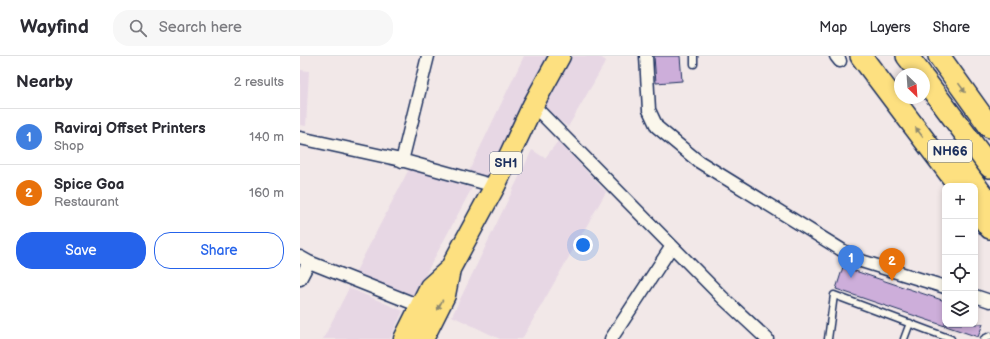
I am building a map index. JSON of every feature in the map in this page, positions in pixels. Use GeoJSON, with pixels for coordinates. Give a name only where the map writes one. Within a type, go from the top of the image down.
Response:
{"type":"FeatureCollection","features":[{"type":"Feature","properties":{"kind":"highway"},"geometry":{"type":"LineString","coordinates":[[861,56],[957,183]]}},
{"type":"Feature","properties":{"kind":"highway"},"geometry":{"type":"LineString","coordinates":[[880,56],[894,76]]}},
{"type":"Feature","properties":{"kind":"highway"},"geometry":{"type":"LineString","coordinates":[[907,56],[916,68]]}},
{"type":"Feature","properties":{"kind":"highway"},"geometry":{"type":"LineString","coordinates":[[939,56],[990,127]]}},
{"type":"Feature","properties":{"kind":"highway","name":"NH66"},"geometry":{"type":"LineString","coordinates":[[930,87],[990,167]]}},
{"type":"Feature","properties":{"kind":"highway","name":"NH66"},"geometry":{"type":"LineString","coordinates":[[915,104],[990,205]]}},
{"type":"Feature","properties":{"kind":"highway"},"geometry":{"type":"LineString","coordinates":[[978,212],[990,228]]}},
{"type":"Feature","properties":{"kind":"main road","name":"SH1"},"geometry":{"type":"LineString","coordinates":[[423,339],[445,295],[450,269],[495,186],[532,105],[560,56]]}},
{"type":"Feature","properties":{"kind":"main road","name":"SH1"},"geometry":{"type":"LineString","coordinates":[[404,339],[430,288],[450,269]]}},
{"type":"Feature","properties":{"kind":"street"},"geometry":{"type":"LineString","coordinates":[[402,161],[428,56]]}},
{"type":"Feature","properties":{"kind":"street"},"geometry":{"type":"LineString","coordinates":[[646,56],[649,110],[657,127],[698,161],[858,260],[942,286]]}},
{"type":"Feature","properties":{"kind":"street"},"geometry":{"type":"LineString","coordinates":[[532,105],[723,298],[767,339]]}},
{"type":"Feature","properties":{"kind":"street"},"geometry":{"type":"LineString","coordinates":[[300,138],[402,161],[495,186]]}},
{"type":"Feature","properties":{"kind":"street"},"geometry":{"type":"LineString","coordinates":[[611,339],[672,246]]}},
{"type":"Feature","properties":{"kind":"street"},"geometry":{"type":"LineString","coordinates":[[300,279],[304,259],[420,306]]}},
{"type":"Feature","properties":{"kind":"street"},"geometry":{"type":"LineString","coordinates":[[978,297],[990,301]]}},
{"type":"Feature","properties":{"kind":"lane"},"geometry":{"type":"LineString","coordinates":[[694,56],[694,64]]}},
{"type":"Feature","properties":{"kind":"lane"},"geometry":{"type":"LineString","coordinates":[[828,339],[834,295],[951,339]]}},
{"type":"Feature","properties":{"kind":"lane"},"geometry":{"type":"LineString","coordinates":[[904,339],[910,323]]}},
{"type":"Feature","properties":{"kind":"lane"},"geometry":{"type":"LineString","coordinates":[[984,339],[990,336]]}},
{"type":"Feature","properties":{"kind":"shaded area"},"geometry":{"type":"Polygon","coordinates":[[[524,56],[548,56],[487,177],[469,171],[524,56]]]}},
{"type":"Feature","properties":{"kind":"shaded area"},"geometry":{"type":"Polygon","coordinates":[[[573,56],[599,56],[606,61],[568,127],[542,108],[573,56]]]}},
{"type":"Feature","properties":{"kind":"shaded area"},"geometry":{"type":"Polygon","coordinates":[[[300,70],[309,71],[306,126],[300,125],[300,70]]]}},
{"type":"Feature","properties":{"kind":"shaded area"},"geometry":{"type":"Polygon","coordinates":[[[558,141],[606,192],[522,339],[500,339],[452,316],[532,150],[545,158],[558,141]]]}},
{"type":"Feature","properties":{"kind":"shaded area"},"geometry":{"type":"Polygon","coordinates":[[[409,169],[472,188],[414,296],[355,273],[409,169]]]}},
{"type":"Feature","properties":{"kind":"shaded area"},"geometry":{"type":"Polygon","coordinates":[[[349,288],[403,311],[390,339],[323,339],[349,288]]]}},
{"type":"Feature","properties":{"kind":"building"},"geometry":{"type":"Polygon","coordinates":[[[654,56],[680,56],[682,81],[656,83],[654,56]]]}},
{"type":"Feature","properties":{"kind":"building"},"geometry":{"type":"Polygon","coordinates":[[[843,267],[942,300],[942,325],[836,289],[843,267]]]}},
{"type":"Feature","properties":{"kind":"building"},"geometry":{"type":"Polygon","coordinates":[[[978,324],[983,324],[978,337],[949,327],[978,327],[978,324]]]}},
{"type":"Feature","properties":{"kind":"place","name":"Raviraj Offset Printers"},"geometry":{"type":"Point","coordinates":[851,278]}},
{"type":"Feature","properties":{"kind":"place","name":"Spice Goa"},"geometry":{"type":"Point","coordinates":[892,281]}}]}
